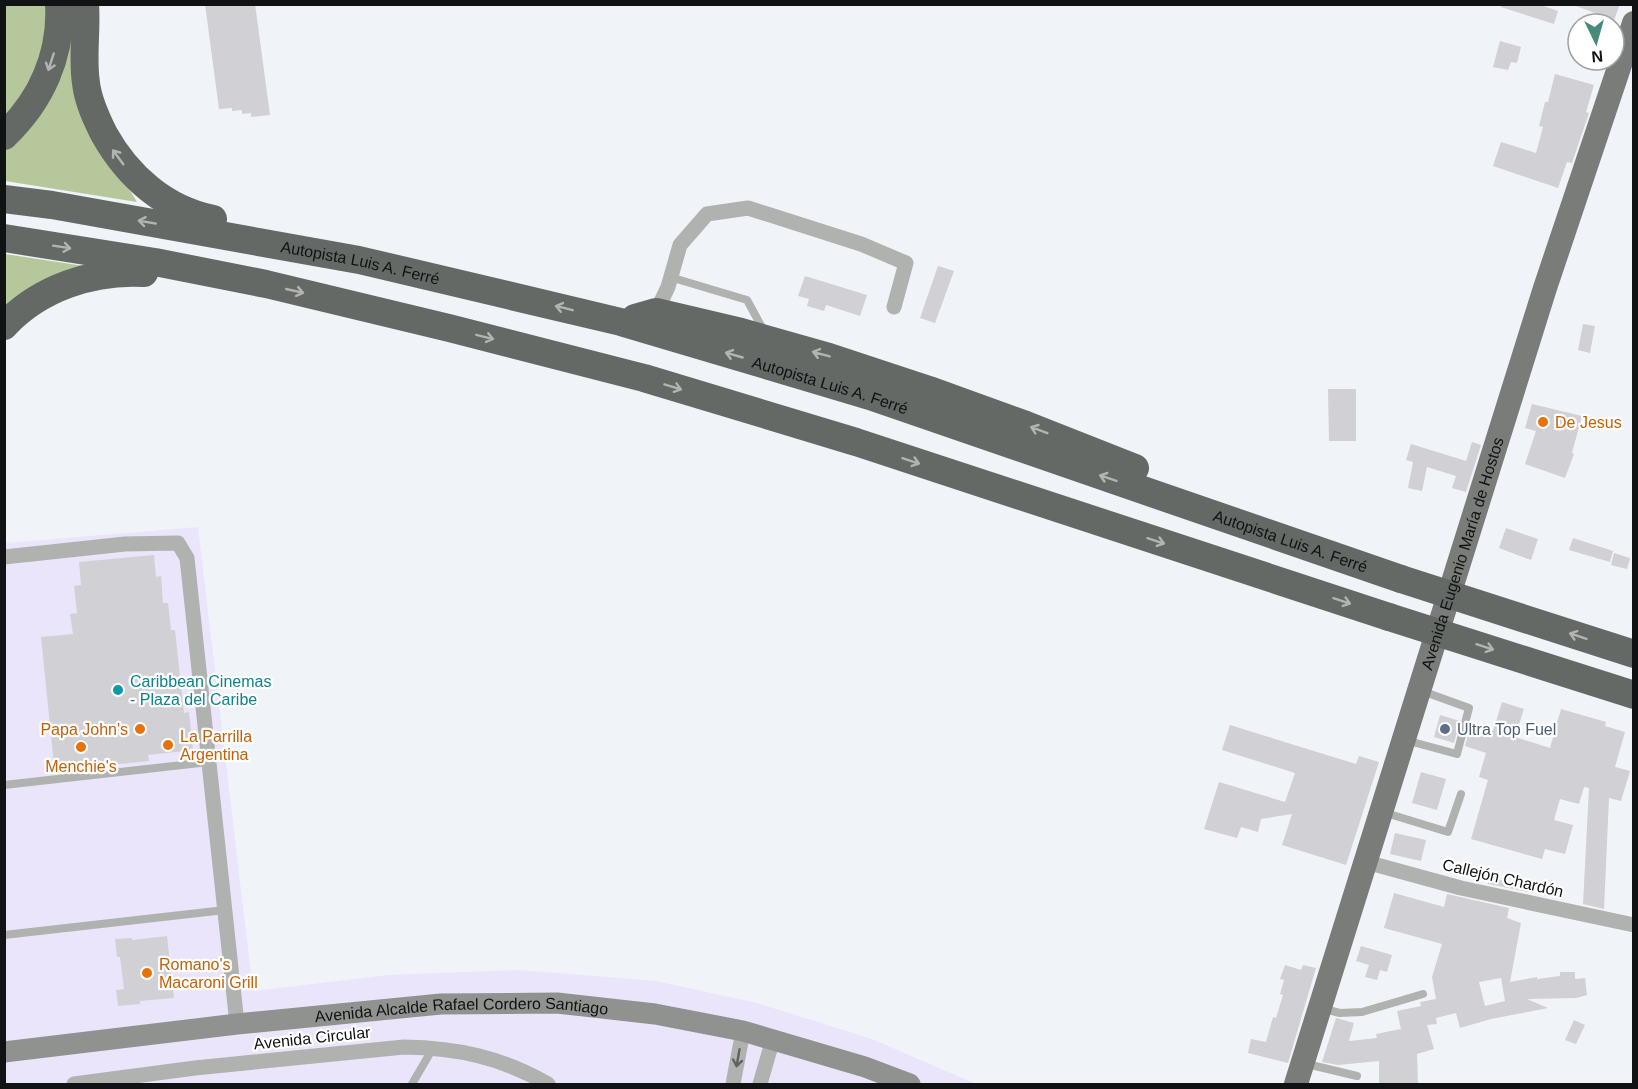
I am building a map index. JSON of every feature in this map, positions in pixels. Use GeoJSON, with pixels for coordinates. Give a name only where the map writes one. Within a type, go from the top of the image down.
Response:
{"type":"FeatureCollection","features":[{"type":"Feature","properties":{"kind":"highway"},"geometry":{"type":"LineString","coordinates":[[4,136],[25,115],[45,80],[53,60],[56,44],[59,4]]}},
{"type":"Feature","properties":{"kind":"highway"},"geometry":{"type":"LineString","coordinates":[[86,4],[84,66],[91,106],[117,156],[139,181],[161,197],[192,213],[307,239],[360,260]]}},
{"type":"Feature","properties":{"kind":"highway","name":"Autopista Luis A. Ferré"},"geometry":{"type":"LineString","coordinates":[[4,199],[52,205],[360,260],[621,322],[870,396],[1401,579],[1634,654]]}},
{"type":"Feature","properties":{"kind":"highway"},"geometry":{"type":"LineString","coordinates":[[4,238],[155,262],[266,284],[644,378],[855,442],[1389,617],[1634,694]]}},
{"type":"Feature","properties":{"kind":"highway"},"geometry":{"type":"LineString","coordinates":[[4,326],[29,304],[54,290],[76,281],[101,275],[141,272],[221,285],[266,284]]}},
{"type":"Feature","properties":{"kind":"highway"},"geometry":{"type":"LineString","coordinates":[[621,322],[656,312],[741,332],[829,357],[1026,425],[1173,482],[1194,491],[1223,517]]}},
{"type":"Feature","properties":{"kind":"main road","name":"Avenida Eugenio María de Hostos"},"geometry":{"type":"LineString","coordinates":[[1299,1074],[1545,288],[1634,23]]}},
{"type":"Feature","properties":{"kind":"street"},"geometry":{"type":"LineString","coordinates":[[656,312],[668,287],[680,245],[707,214],[748,208],[861,244],[906,263],[894,307]]}},
{"type":"Feature","properties":{"kind":"street"},"geometry":{"type":"LineString","coordinates":[[4,556],[125,544],[178,543],[187,558],[237,1024]]}},
{"type":"Feature","properties":{"kind":"street","name":"Callejón Chardón"},"geometry":{"type":"LineString","coordinates":[[1366,862],[1461,888],[1634,925]]}},
{"type":"Feature","properties":{"kind":"street","name":"Avenida Alcalde Rafael Cordero Santiago"},"geometry":{"type":"LineString","coordinates":[[4,1052],[237,1024],[441,1004],[557,1003],[655,1014],[743,1031],[866,1067],[910,1084]]}},
{"type":"Feature","properties":{"kind":"street"},"geometry":{"type":"LineString","coordinates":[[733,1084],[743,1031]]}},
{"type":"Feature","properties":{"kind":"street"},"geometry":{"type":"LineString","coordinates":[[760,1084],[773,1039]]}},
{"type":"Feature","properties":{"kind":"street","name":"Avenida Circular"},"geometry":{"type":"LineString","coordinates":[[74,1084],[141,1080],[404,1047],[433,1048],[483,1056],[526,1072],[548,1084]]}},
{"type":"Feature","properties":{"kind":"lane"},"geometry":{"type":"LineString","coordinates":[[670,277],[747,300],[769,340]]}},
{"type":"Feature","properties":{"kind":"lane"},"geometry":{"type":"LineString","coordinates":[[1404,740],[1457,754],[1469,708],[1419,690]]}},
{"type":"Feature","properties":{"kind":"lane"},"geometry":{"type":"LineString","coordinates":[[4,785],[209,762]]}},
{"type":"Feature","properties":{"kind":"lane"},"geometry":{"type":"LineString","coordinates":[[1381,811],[1448,832],[1461,794]]}},
{"type":"Feature","properties":{"kind":"lane"},"geometry":{"type":"LineString","coordinates":[[4,935],[225,910]]}},
{"type":"Feature","properties":{"kind":"lane"},"geometry":{"type":"LineString","coordinates":[[1320,1008],[1340,1013],[1354,1013],[1423,994]]}},
{"type":"Feature","properties":{"kind":"lane"},"geometry":{"type":"LineString","coordinates":[[412,1084],[433,1048]]}},
{"type":"Feature","properties":{"kind":"lane"},"geometry":{"type":"LineString","coordinates":[[1299,1074],[1357,1076]]}},
{"type":"Feature","properties":{"kind":"shaded area"},"geometry":{"type":"Polygon","coordinates":[[[198,527],[253,991],[388,975],[519,970],[656,981],[757,1003],[872,1039],[976,1084],[5,1084],[5,543],[198,527]]]}},
{"type":"Feature","properties":{"kind":"green space"},"geometry":{"type":"Polygon","coordinates":[[[5,5],[47,5],[43,55],[5,123],[5,5]]]}},
{"type":"Feature","properties":{"kind":"green space"},"geometry":{"type":"Polygon","coordinates":[[[65,5],[129,189],[137,202],[5,181],[4,143],[65,5]]]}},
{"type":"Feature","properties":{"kind":"green space"},"geometry":{"type":"Polygon","coordinates":[[[5,254],[97,268],[5,313],[5,254]]]}},
{"type":"Feature","properties":{"kind":"building"},"geometry":{"type":"Polygon","coordinates":[[[205,4],[255,4],[270,115],[251,117],[251,113],[242,114],[242,110],[219,109],[205,4]]]}},
{"type":"Feature","properties":{"kind":"building"},"geometry":{"type":"Polygon","coordinates":[[[1501,4],[1538,4],[1558,11],[1554,24],[1501,7],[1501,4]]]}},
{"type":"Feature","properties":{"kind":"building"},"geometry":{"type":"Polygon","coordinates":[[[1576,4],[1620,4],[1617,12],[1592,12],[1576,4]]]}},
{"type":"Feature","properties":{"kind":"building"},"geometry":{"type":"Polygon","coordinates":[[[1500,41],[1521,47],[1517,63],[1511,62],[1508,70],[1493,67],[1500,41]]]}},
{"type":"Feature","properties":{"kind":"building"},"geometry":{"type":"Polygon","coordinates":[[[1555,74],[1594,85],[1586,112],[1589,113],[1572,163],[1567,162],[1558,188],[1493,166],[1501,142],[1536,153],[1543,127],[1539,126],[1555,74]]]}},
{"type":"Feature","properties":{"kind":"building"},"geometry":{"type":"Polygon","coordinates":[[[938,266],[954,271],[935,323],[920,318],[938,266]]]}},
{"type":"Feature","properties":{"kind":"building"},"geometry":{"type":"Polygon","coordinates":[[[805,276],[867,295],[860,316],[826,305],[824,311],[807,306],[809,299],[798,296],[805,276]]]}},
{"type":"Feature","properties":{"kind":"building"},"geometry":{"type":"Polygon","coordinates":[[[1583,324],[1595,326],[1590,353],[1578,350],[1583,324]]]}},
{"type":"Feature","properties":{"kind":"building"},"geometry":{"type":"Polygon","coordinates":[[[1328,389],[1356,389],[1356,441],[1329,441],[1328,389]]]}},
{"type":"Feature","properties":{"kind":"building"},"geometry":{"type":"Polygon","coordinates":[[[1532,404],[1582,416],[1572,453],[1574,454],[1565,478],[1525,464],[1536,431],[1525,428],[1532,404]]]}},
{"type":"Feature","properties":{"kind":"building"},"geometry":{"type":"Polygon","coordinates":[[[1472,442],[1481,445],[1466,492],[1452,488],[1456,476],[1427,467],[1422,491],[1408,488],[1413,462],[1406,460],[1411,444],[1466,461],[1472,442]]]}},
{"type":"Feature","properties":{"kind":"building"},"geometry":{"type":"Polygon","coordinates":[[[1506,528],[1538,539],[1531,560],[1499,548],[1506,528]]]}},
{"type":"Feature","properties":{"kind":"building"},"geometry":{"type":"Polygon","coordinates":[[[1573,538],[1613,551],[1610,562],[1569,550],[1573,538]]]}},
{"type":"Feature","properties":{"kind":"building"},"geometry":{"type":"Polygon","coordinates":[[[1614,553],[1630,558],[1627,569],[1611,565],[1614,553]]]}},
{"type":"Feature","properties":{"kind":"building"},"geometry":{"type":"Polygon","coordinates":[[[154,555],[156,577],[161,576],[163,603],[168,603],[171,630],[175,630],[184,713],[189,712],[193,750],[148,755],[149,761],[100,766],[100,760],[54,765],[41,637],[73,634],[70,614],[77,613],[74,586],[81,585],[79,562],[154,555]]]}},
{"type":"Feature","properties":{"kind":"building"},"geometry":{"type":"Polygon","coordinates":[[[1502,702],[1524,709],[1515,737],[1550,748],[1561,709],[1606,722],[1605,726],[1625,732],[1615,767],[1630,771],[1621,801],[1609,798],[1604,909],[1583,904],[1589,788],[1584,787],[1579,804],[1560,799],[1554,820],[1573,825],[1565,854],[1545,849],[1542,859],[1471,839],[1488,780],[1479,777],[1486,753],[1465,746],[1471,724],[1493,731],[1502,702]]]}},
{"type":"Feature","properties":{"kind":"building"},"geometry":{"type":"Polygon","coordinates":[[[1440,715],[1460,721],[1454,743],[1434,737],[1440,715]]]}},
{"type":"Feature","properties":{"kind":"building"},"geometry":{"type":"Polygon","coordinates":[[[1230,725],[1356,764],[1359,756],[1379,762],[1346,865],[1282,845],[1292,814],[1261,819],[1258,832],[1241,827],[1237,838],[1204,829],[1219,782],[1285,802],[1295,773],[1222,750],[1230,725]]]}},
{"type":"Feature","properties":{"kind":"building"},"geometry":{"type":"Polygon","coordinates":[[[1421,772],[1446,779],[1437,810],[1412,803],[1421,772]]]}},
{"type":"Feature","properties":{"kind":"building"},"geometry":{"type":"Polygon","coordinates":[[[1395,833],[1426,840],[1421,861],[1390,854],[1395,833]]]}},
{"type":"Feature","properties":{"kind":"building"},"geometry":{"type":"Polygon","coordinates":[[[1490,878],[1530,886],[1528,892],[1488,884],[1490,878]]]}},
{"type":"Feature","properties":{"kind":"building"},"geometry":{"type":"Polygon","coordinates":[[[1394,893],[1444,907],[1447,894],[1509,908],[1507,918],[1521,923],[1510,982],[1560,976],[1560,972],[1575,972],[1575,979],[1585,978],[1587,995],[1576,998],[1527,999],[1548,1008],[1491,1019],[1460,1028],[1456,1013],[1436,1018],[1437,1024],[1427,1025],[1434,1049],[1417,1054],[1418,1084],[1379,1084],[1379,1061],[1338,1065],[1322,1062],[1336,1018],[1354,1023],[1349,1041],[1377,1038],[1376,1034],[1401,1029],[1397,1011],[1421,1006],[1420,1002],[1436,999],[1432,977],[1442,944],[1384,928],[1394,893]],[[1501,978],[1479,982],[1485,1006],[1505,1001],[1501,978]]]}},
{"type":"Feature","properties":{"kind":"building","name":"Romano's Macaroni Grill"},"geometry":{"type":"Polygon","coordinates":[[[167,936],[174,998],[140,1001],[140,1004],[118,1006],[116,990],[124,989],[115,939],[132,938],[132,940],[167,936]]]}},
{"type":"Feature","properties":{"kind":"building"},"geometry":{"type":"Polygon","coordinates":[[[1361,946],[1392,955],[1387,972],[1380,970],[1377,980],[1365,977],[1369,965],[1356,961],[1361,946]]]}},
{"type":"Feature","properties":{"kind":"building"},"geometry":{"type":"Polygon","coordinates":[[[1285,965],[1301,970],[1303,965],[1316,968],[1288,1063],[1248,1053],[1251,1039],[1266,1042],[1273,1017],[1276,1018],[1283,995],[1280,994],[1284,980],[1280,979],[1285,965]]]}},
{"type":"Feature","properties":{"kind":"building"},"geometry":{"type":"Polygon","coordinates":[[[1574,1020],[1585,1025],[1576,1044],[1565,1040],[1574,1020]]]}},
{"type":"Feature","properties":{"kind":"place","name":"De Jesus"},"geometry":{"type":"Point","coordinates":[1543,422]}},
{"type":"Feature","properties":{"kind":"place","name":"Caribbean Cinemas - Plaza del Caribe"},"geometry":{"type":"Point","coordinates":[118,690]}},
{"type":"Feature","properties":{"kind":"place","name":"Papa John's"},"geometry":{"type":"Point","coordinates":[140,729]}},
{"type":"Feature","properties":{"kind":"place","name":"Ultra Top Fuel"},"geometry":{"type":"Point","coordinates":[1445,729]}},
{"type":"Feature","properties":{"kind":"place","name":"La Parrilla Argentina"},"geometry":{"type":"Point","coordinates":[168,745]}},
{"type":"Feature","properties":{"kind":"place","name":"Menchie's"},"geometry":{"type":"Point","coordinates":[81,747]}},
{"type":"Feature","properties":{"kind":"place","name":"Romano's Macaroni Grill"},"geometry":{"type":"Point","coordinates":[147,973]}}]}
